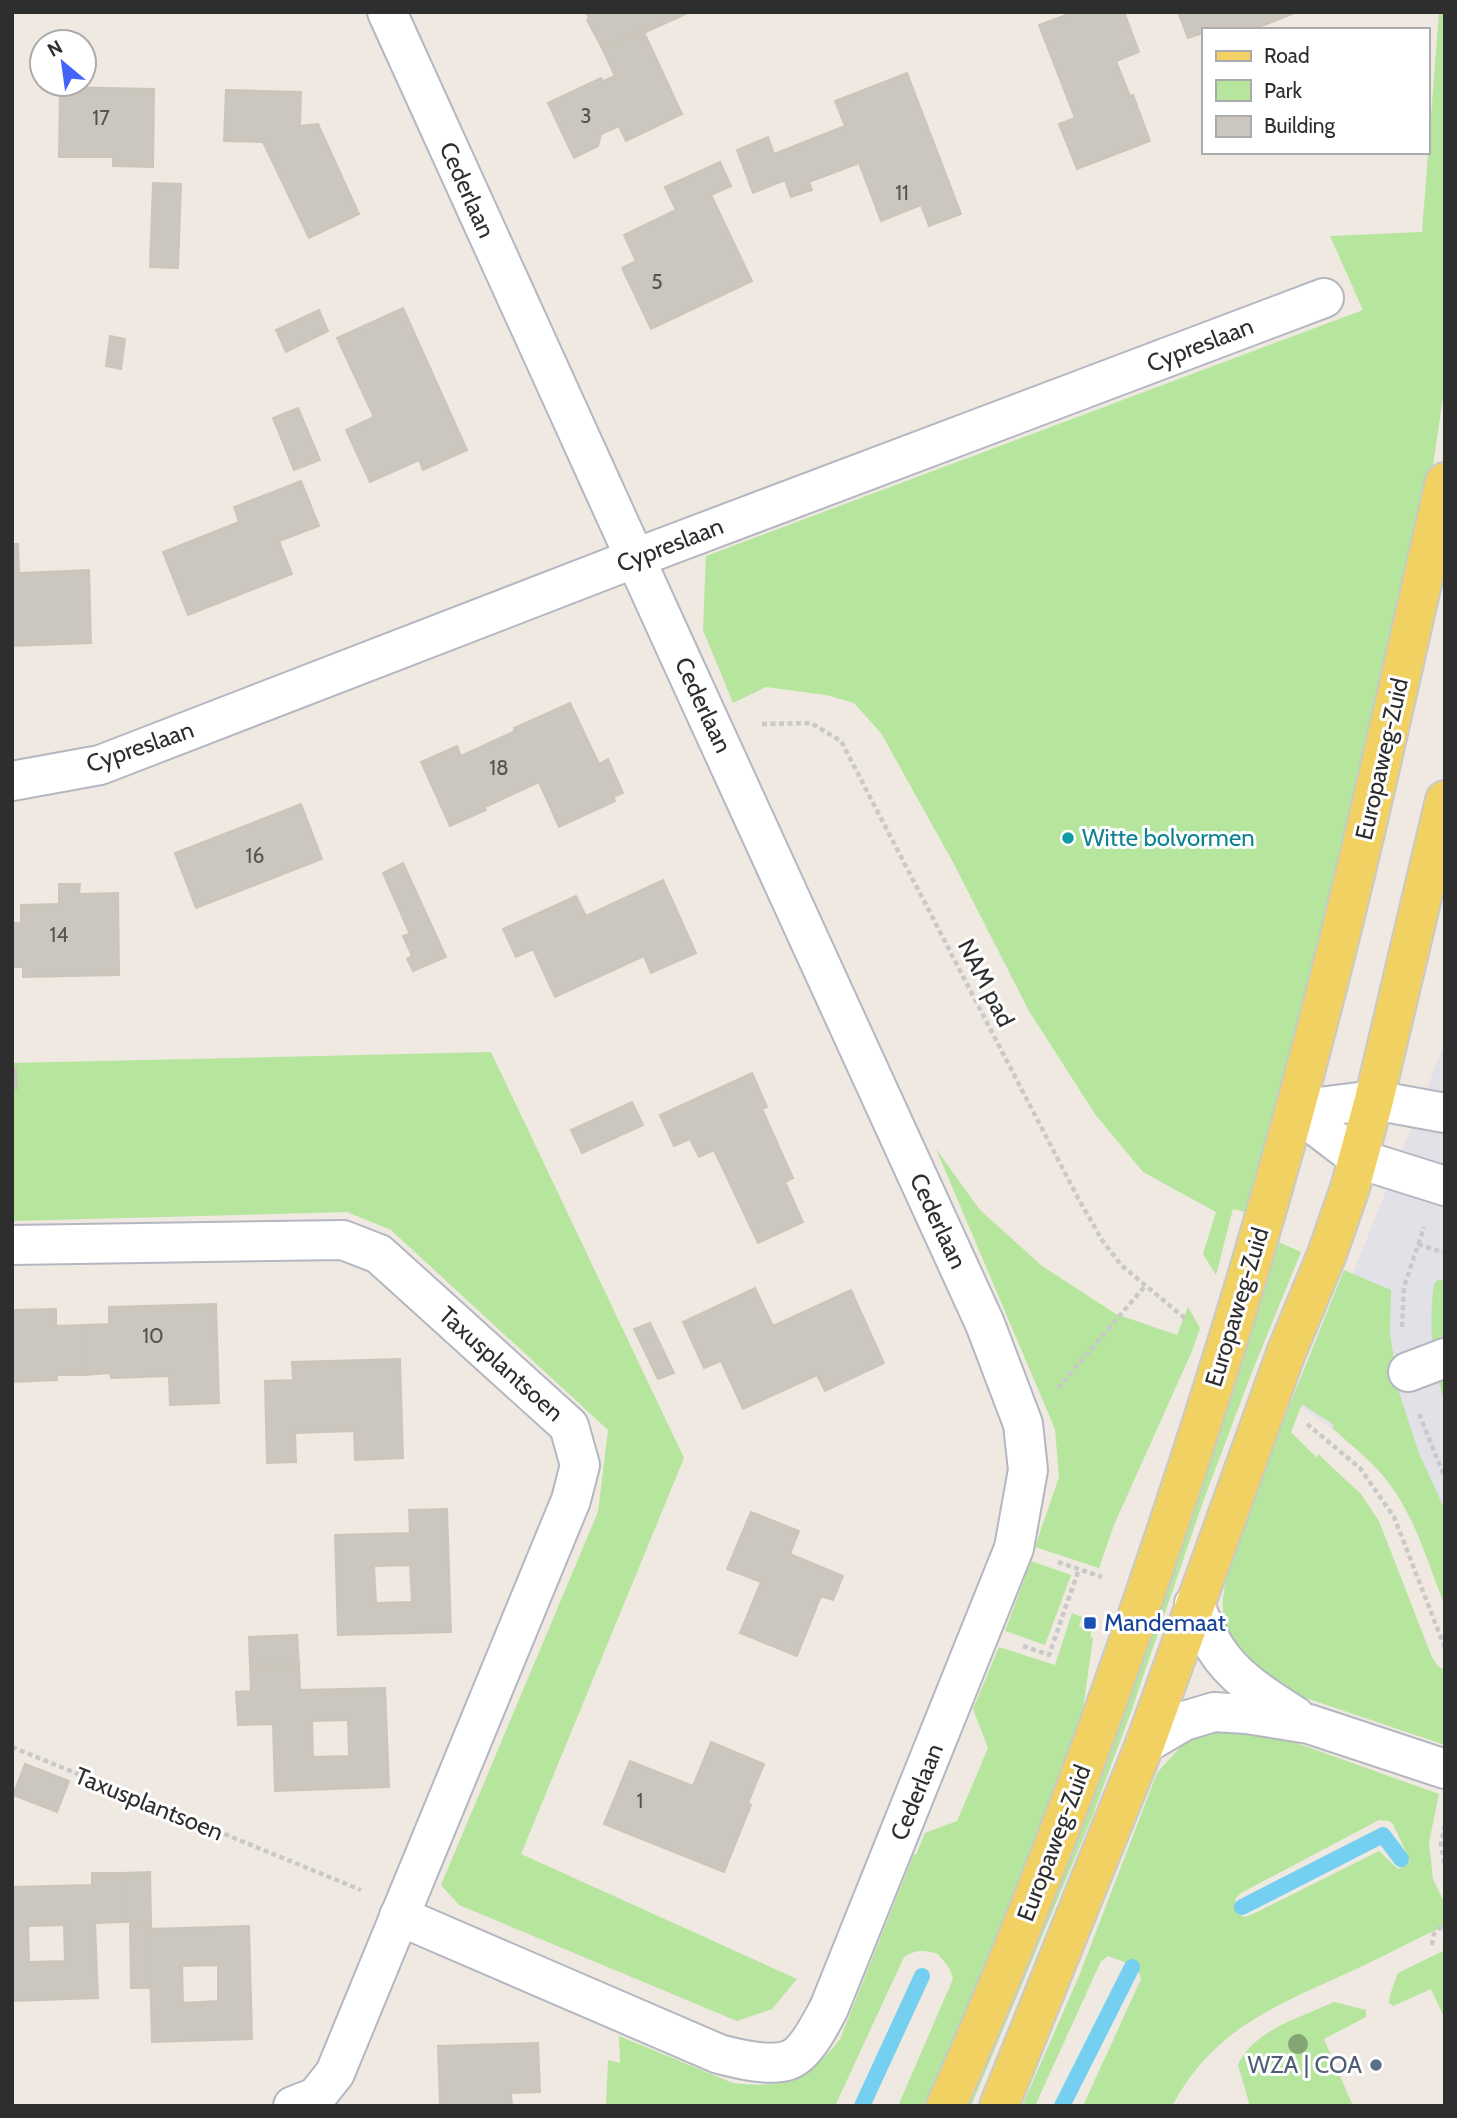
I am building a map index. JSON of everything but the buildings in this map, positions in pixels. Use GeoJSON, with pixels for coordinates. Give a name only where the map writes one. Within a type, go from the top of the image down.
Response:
{"type":"FeatureCollection","features":[{"type":"Feature","properties":{"kind":"main road","name":"Europaweg-Zuid"},"geometry":{"type":"LineString","coordinates":[[946,2106],[1068,1814],[1105,1712],[1233,1327],[1295,1110],[1370,812],[1445,482]]}},
{"type":"Feature","properties":{"kind":"main road","name":"Europaweg-Zuid"},"geometry":{"type":"LineString","coordinates":[[999,2106],[1145,1744],[1286,1353],[1327,1254],[1359,1159],[1445,800]]}},
{"type":"Feature","properties":{"kind":"street","name":"Cederlaan"},"geometry":{"type":"LineString","coordinates":[[387,12],[633,559],[718,737],[985,1324],[1023,1424],[1028,1470],[1014,1548],[981,1632],[829,2008],[812,2039],[790,2060],[751,2063],[719,2054],[399,1916]]}},
{"type":"Feature","properties":{"kind":"street","name":"Cypreslaan"},"geometry":{"type":"LineString","coordinates":[[12,780],[100,765],[633,559],[1324,298]]}},
{"type":"Feature","properties":{"kind":"street"},"geometry":{"type":"LineString","coordinates":[[1295,1110],[1374,1100],[1445,1113]]}},
{"type":"Feature","properties":{"kind":"street"},"geometry":{"type":"LineString","coordinates":[[1295,1110],[1359,1159],[1445,1186]]}},
{"type":"Feature","properties":{"kind":"street","name":"Taxusplantsoen"},"geometry":{"type":"LineString","coordinates":[[12,1245],[343,1240],[379,1254],[569,1426],[580,1465],[570,1500],[335,2073],[316,2097],[293,2106]]}},
{"type":"Feature","properties":{"kind":"street"},"geometry":{"type":"LineString","coordinates":[[1408,1372],[1445,1358]]}},
{"type":"Feature","properties":{"kind":"street"},"geometry":{"type":"LineString","coordinates":[[1194,1604],[1216,1649],[1235,1673],[1255,1690],[1309,1724]]}},
{"type":"Feature","properties":{"kind":"street"},"geometry":{"type":"LineString","coordinates":[[1145,1744],[1184,1721],[1214,1712],[1247,1714],[1309,1724],[1445,1769]]}},
{"type":"Feature","properties":{"kind":"path","name":"NAM pad"},"geometry":{"type":"LineString","coordinates":[[718,737],[762,724],[811,723],[841,741],[1102,1240],[1121,1265],[1196,1327]]}},
{"type":"Feature","properties":{"kind":"path"},"geometry":{"type":"LineString","coordinates":[[1418,1244],[1445,1253]]}},
{"type":"Feature","properties":{"kind":"path"},"geometry":{"type":"LineString","coordinates":[[1023,1424],[1044,1405],[1144,1286]]}},
{"type":"Feature","properties":{"kind":"path"},"geometry":{"type":"LineString","coordinates":[[1307,1424],[1360,1468],[1394,1517],[1445,1648]]}},
{"type":"Feature","properties":{"kind":"path"},"geometry":{"type":"LineString","coordinates":[[1059,1562],[1102,1577]]}},
{"type":"Feature","properties":{"kind":"path"},"geometry":{"type":"LineString","coordinates":[[981,1632],[1049,1655],[1079,1569]]}},
{"type":"Feature","properties":{"kind":"path","name":"Taxusplantsoen"},"geometry":{"type":"LineString","coordinates":[[12,1747],[366,1892],[399,1916]]}},
{"type":"Feature","properties":{"kind":"path"},"geometry":{"type":"LineString","coordinates":[[1445,1825],[1441,1844],[1445,1867]]}},
{"type":"Feature","properties":{"kind":"path"},"geometry":{"type":"LineString","coordinates":[[1432,1945],[1434,1934],[1445,1923]]}},
{"type":"Feature","properties":{"kind":"shaded area"},"geometry":{"type":"Polygon","coordinates":[[[1445,1043],[1445,1596],[1410,1511],[1367,1454],[1300,1406],[1445,1043]]]}},
{"type":"Feature","properties":{"kind":"green space"},"geometry":{"type":"Polygon","coordinates":[[[1439,12],[1445,12],[1445,383],[1422,541],[1250,1213],[1233,1209],[1216,1275],[1203,1254],[1216,1212],[1143,1172],[1095,1114],[1029,1011],[954,864],[881,733],[854,703],[826,695],[766,687],[733,703],[703,630],[706,556],[1363,310],[1330,236],[1422,232],[1439,12]]]}},
{"type":"Feature","properties":{"kind":"green space"},"geometry":{"type":"Polygon","coordinates":[[[491,1052],[684,1458],[521,1854],[797,1979],[772,2009],[737,2021],[459,1905],[441,1885],[598,1512],[608,1430],[391,1230],[347,1212],[12,1221],[12,1063],[491,1052]]]}},
{"type":"Feature","properties":{"kind":"green space"},"geometry":{"type":"Polygon","coordinates":[[[936,1149],[980,1210],[1042,1266],[1116,1314],[1177,1335],[1188,1307],[1200,1328],[1114,1525],[1099,1568],[1035,1547],[1059,1477],[1055,1429],[936,1149]]]}},
{"type":"Feature","properties":{"kind":"green space"},"geometry":{"type":"Polygon","coordinates":[[[1274,1240],[1301,1252],[1204,1499],[1092,1817],[971,2106],[959,2106],[1274,1240]]]}},
{"type":"Feature","properties":{"kind":"green space"},"geometry":{"type":"Polygon","coordinates":[[[1344,1270],[1391,1290],[1390,1333],[1399,1392],[1419,1453],[1445,1510],[1445,1606],[1408,1513],[1378,1470],[1332,1428],[1334,1425],[1302,1404],[1291,1432],[1317,1458],[1318,1454],[1361,1494],[1379,1521],[1431,1655],[1445,1671],[1445,1745],[1270,1686],[1256,1676],[1246,1663],[1233,1642],[1223,1615],[1227,1574],[1270,1454],[1344,1270]]]}},
{"type":"Feature","properties":{"kind":"green space"},"geometry":{"type":"Polygon","coordinates":[[[1438,1280],[1445,1281],[1445,1404],[1434,1359],[1431,1329],[1434,1284],[1438,1280]]]}},
{"type":"Feature","properties":{"kind":"green space"},"geometry":{"type":"Polygon","coordinates":[[[1031,1561],[1071,1575],[1045,1645],[1005,1631],[1031,1561]]]}},
{"type":"Feature","properties":{"kind":"green space"},"geometry":{"type":"Polygon","coordinates":[[[1072,1613],[1082,1617],[1079,1626],[1092,1630],[1090,1637],[1093,1638],[1078,1744],[931,2106],[898,2106],[953,1979],[950,1969],[938,1954],[921,1951],[904,1957],[835,2106],[606,2106],[608,2060],[620,2063],[619,2036],[733,2083],[751,2085],[781,2083],[794,2079],[806,2073],[829,2053],[840,2039],[914,1854],[916,1855],[925,1833],[957,1821],[988,1748],[973,1709],[999,1647],[1055,1665],[1072,1613]]]}},
{"type":"Feature","properties":{"kind":"green space"},"geometry":{"type":"Polygon","coordinates":[[[1223,1728],[1274,1735],[1439,1794],[1429,1842],[1433,1879],[1445,1904],[1445,1926],[1276,2007],[1229,2036],[1189,2078],[1172,2106],[1083,2106],[1141,1979],[1133,1966],[1108,1956],[1101,1961],[1035,2106],[1022,2106],[1079,1976],[1157,1773],[1182,1745],[1195,1737],[1223,1728]],[[1379,1820],[1241,1893],[1235,1899],[1238,1914],[1245,1917],[1257,1912],[1379,1851],[1398,1869],[1410,1861],[1393,1824],[1379,1820]]]}},
{"type":"Feature","properties":{"kind":"green space"},"geometry":{"type":"Polygon","coordinates":[[[1445,1950],[1445,2019],[1431,1989],[1393,2006],[1389,2003],[1398,1973],[1445,1950]]]}},
{"type":"Feature","properties":{"kind":"green space"},"geometry":{"type":"Polygon","coordinates":[[[1334,2002],[1366,2010],[1366,2017],[1324,2039],[1353,2106],[1250,2106],[1238,2065],[1245,2053],[1255,2042],[1280,2026],[1334,2002]]]}},
{"type":"Feature","properties":{"kind":"waterway"},"geometry":{"type":"LineString","coordinates":[[1242,1907],[1383,1835],[1401,1859]]}},
{"type":"Feature","properties":{"kind":"waterway"},"geometry":{"type":"LineString","coordinates":[[1062,2106],[1132,1967]]}},
{"type":"Feature","properties":{"kind":"waterway"},"geometry":{"type":"LineString","coordinates":[[862,2106],[922,1976]]}},
{"type":"Feature","properties":{"kind":"place","name":"Witte bolvormen"},"geometry":{"type":"Point","coordinates":[1068,838]}},
{"type":"Feature","properties":{"kind":"place","name":"Mandemaat"},"geometry":{"type":"Point","coordinates":[1090,1623]}},
{"type":"Feature","properties":{"kind":"place","name":"WZA | COA"},"geometry":{"type":"Point","coordinates":[1376,2065]}}]}
